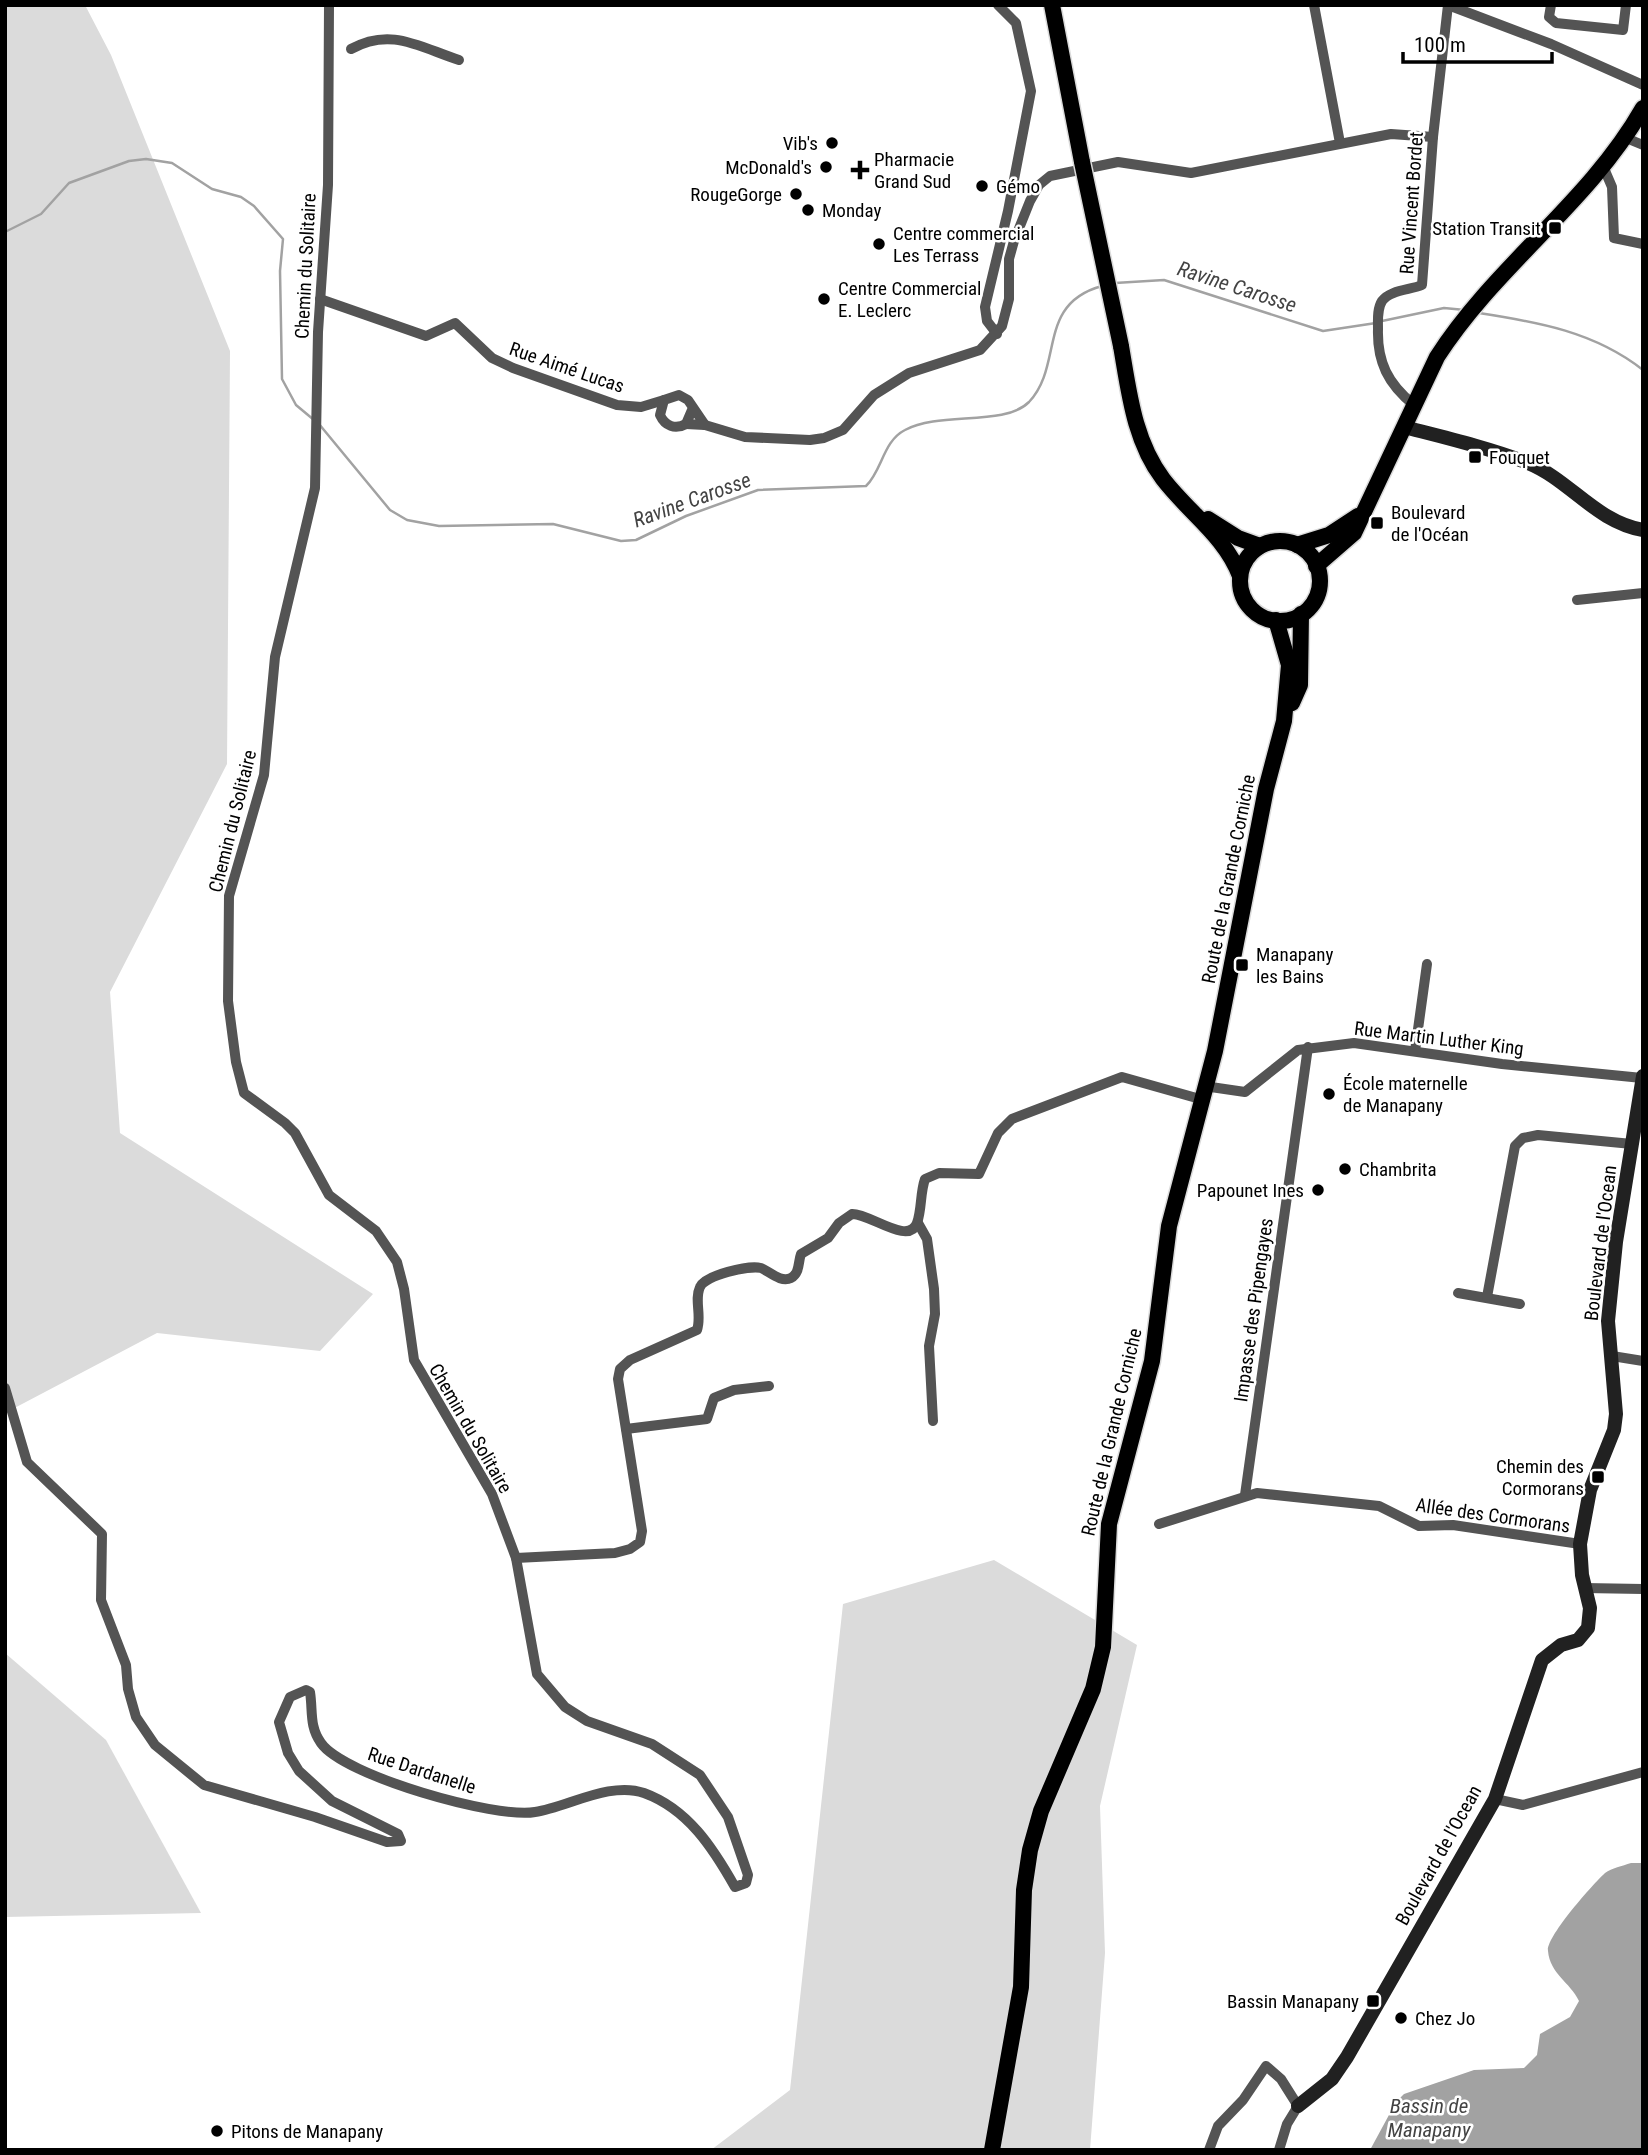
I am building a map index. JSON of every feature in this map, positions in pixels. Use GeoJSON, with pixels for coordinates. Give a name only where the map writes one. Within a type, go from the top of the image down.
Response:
{"type":"FeatureCollection","features":[{"type":"Feature","properties":{"kind":"main road"},"geometry":{"type":"LineString","coordinates":[[1052,5],[1129,395],[1142,441],[1161,477],[1225,547],[1240,576],[1242,594],[1252,609],[1276,620],[1301,614],[1318,593],[1317,566],[1305,550],[1297,545],[1279,541],[1260,546],[1246,559],[1240,576]]}},
{"type":"Feature","properties":{"kind":"main road"},"geometry":{"type":"LineString","coordinates":[[1317,566],[1354,533],[1370,505],[1414,405],[1454,330],[1483,293],[1603,166],[1626,138],[1643,108]]}},
{"type":"Feature","properties":{"kind":"main road"},"geometry":{"type":"LineString","coordinates":[[1175,494],[1238,538],[1260,546]]}},
{"type":"Feature","properties":{"kind":"main road"},"geometry":{"type":"LineString","coordinates":[[1297,545],[1320,539],[1349,525],[1370,505]]}},
{"type":"Feature","properties":{"kind":"main road","name":"Route de la Grande Corniche"},"geometry":{"type":"LineString","coordinates":[[992,2150],[1021,1987],[1024,1890],[1030,1850],[1041,1811],[1093,1689],[1103,1647],[1109,1524],[1152,1361],[1169,1226],[1215,1051],[1266,789],[1284,721],[1300,685],[1301,614]]}},
{"type":"Feature","properties":{"kind":"main road","name":"Route de la Grande Corniche"},"geometry":{"type":"LineString","coordinates":[[1276,620],[1289,665],[1284,721]]}},
{"type":"Feature","properties":{"kind":"street","name":"Chemin du Solitaire"},"geometry":{"type":"LineString","coordinates":[[329,5],[328,185],[320,299],[318,447],[312,508],[275,657],[264,775],[229,896],[228,1001],[236,1062],[244,1094],[285,1122],[307,1153],[319,1182],[329,1195],[376,1231],[397,1262],[404,1289],[414,1360],[492,1494],[516,1558]]}},
{"type":"Feature","properties":{"kind":"street"},"geometry":{"type":"LineString","coordinates":[[997,334],[987,321],[985,307],[1008,211],[1031,91],[1016,23],[998,5]]}},
{"type":"Feature","properties":{"kind":"street"},"geometry":{"type":"LineString","coordinates":[[1314,5],[1340,143]]}},
{"type":"Feature","properties":{"kind":"street"},"geometry":{"type":"LineString","coordinates":[[1448,5],[1551,44],[1643,85]]}},
{"type":"Feature","properties":{"kind":"street","name":"Rue Vincent Bordet"},"geometry":{"type":"LineString","coordinates":[[1414,405],[1396,391],[1382,369],[1377,343],[1378,313],[1381,302],[1387,296],[1422,285],[1433,137],[1448,5]]}},
{"type":"Feature","properties":{"kind":"street"},"geometry":{"type":"LineString","coordinates":[[1550,5],[1549,17],[1556,23],[1623,30],[1626,5]]}},
{"type":"Feature","properties":{"kind":"street"},"geometry":{"type":"LineString","coordinates":[[351,49],[370,40],[386,37],[459,60]]}},
{"type":"Feature","properties":{"kind":"street"},"geometry":{"type":"LineString","coordinates":[[705,425],[684,397],[673,395],[664,400],[659,410],[662,420],[670,427],[705,425],[745,438],[810,440],[832,436],[843,430],[885,387],[909,373],[971,355],[997,334],[1007,313],[1009,259],[1039,185],[1050,176],[1118,162],[1191,173],[1391,134],[1433,137]]}},
{"type":"Feature","properties":{"kind":"street"},"geometry":{"type":"LineString","coordinates":[[1626,138],[1643,145]]}},
{"type":"Feature","properties":{"kind":"street"},"geometry":{"type":"LineString","coordinates":[[1603,166],[1612,187],[1614,238],[1643,244]]}},
{"type":"Feature","properties":{"kind":"street","name":"Rue Aimé Lucas"},"geometry":{"type":"LineString","coordinates":[[320,299],[426,335],[456,323],[492,358],[617,405],[640,407],[664,400]]}},
{"type":"Feature","properties":{"kind":"street","name":"Rue Aimé Lucas"},"geometry":{"type":"LineString","coordinates":[[640,407],[662,420]]}},
{"type":"Feature","properties":{"kind":"street"},"geometry":{"type":"LineString","coordinates":[[686,424],[692,410]]}},
{"type":"Feature","properties":{"kind":"street"},"geometry":{"type":"LineString","coordinates":[[1404,427],[1528,463],[1551,476],[1606,517],[1627,527],[1643,530]]}},
{"type":"Feature","properties":{"kind":"street"},"geometry":{"type":"LineString","coordinates":[[1577,600],[1643,593]]}},
{"type":"Feature","properties":{"kind":"street"},"geometry":{"type":"LineString","coordinates":[[1415,1051],[1427,964]]}},
{"type":"Feature","properties":{"kind":"street","name":"Rue Martin Luther King"},"geometry":{"type":"LineString","coordinates":[[1308,1046],[1354,1043],[1502,1064],[1642,1077]]}},
{"type":"Feature","properties":{"kind":"street"},"geometry":{"type":"LineString","coordinates":[[933,1421],[929,1346],[935,1314],[934,1289],[927,1238],[918,1223],[920,1195],[926,1179],[939,1173],[979,1174],[999,1133],[1012,1119],[1122,1077],[1202,1093],[1245,1092],[1256,1086],[1298,1050],[1308,1046]]}},
{"type":"Feature","properties":{"kind":"street","name":"Impasse des Pipengayes"},"geometry":{"type":"LineString","coordinates":[[1245,1495],[1308,1046]]}},
{"type":"Feature","properties":{"kind":"street","name":"Boulevard de l'Ocean"},"geometry":{"type":"LineString","coordinates":[[1279,2150],[1287,2124],[1298,2106],[1332,2079],[1347,2057],[1495,1799],[1542,1660],[1561,1645],[1578,1640],[1588,1628],[1590,1608],[1584,1588],[1580,1544],[1590,1490],[1614,1430],[1616,1414],[1608,1321],[1642,1077]]}},
{"type":"Feature","properties":{"kind":"street"},"geometry":{"type":"LineString","coordinates":[[1487,1297],[1515,1146],[1523,1138],[1538,1135],[1632,1144]]}},
{"type":"Feature","properties":{"kind":"street"},"geometry":{"type":"LineString","coordinates":[[516,1558],[615,1553],[630,1549],[640,1542],[642,1531],[626,1429],[620,1369],[630,1360],[698,1330],[698,1297],[700,1286],[705,1280],[750,1267],[785,1280],[793,1278],[797,1273],[801,1254],[828,1238],[839,1223],[852,1214],[901,1232],[911,1230],[918,1223]]}},
{"type":"Feature","properties":{"kind":"street"},"geometry":{"type":"LineString","coordinates":[[1458,1293],[1520,1304]]}},
{"type":"Feature","properties":{"kind":"street"},"geometry":{"type":"LineString","coordinates":[[1612,1356],[1643,1361]]}},
{"type":"Feature","properties":{"kind":"street"},"geometry":{"type":"LineString","coordinates":[[626,1429],[707,1419],[714,1398],[734,1390],[769,1386]]}},
{"type":"Feature","properties":{"kind":"street","name":"Rue Dardanelle"},"geometry":{"type":"LineString","coordinates":[[5,1388],[27,1462],[102,1534],[101,1600],[126,1665],[128,1689],[136,1717],[155,1745],[204,1785],[315,1817],[387,1842],[401,1841],[398,1834],[332,1801],[299,1771],[288,1753],[279,1722],[290,1698],[306,1690],[310,1692],[312,1700],[312,1726],[322,1745],[361,1770],[471,1805],[512,1813],[533,1813],[610,1792],[642,1792],[678,1810],[692,1823],[735,1886],[746,1883],[748,1875],[727,1817],[700,1775],[652,1744],[576,1714],[565,1707],[537,1674],[516,1558]]}},
{"type":"Feature","properties":{"kind":"street","name":"Allée des Cormorans"},"geometry":{"type":"LineString","coordinates":[[1159,1524],[1256,1493],[1379,1506],[1419,1526],[1453,1525],[1580,1544]]}},
{"type":"Feature","properties":{"kind":"street"},"geometry":{"type":"LineString","coordinates":[[1584,1588],[1643,1589]]}},
{"type":"Feature","properties":{"kind":"street"},"geometry":{"type":"LineString","coordinates":[[1495,1799],[1523,1805],[1643,1772]]}},
{"type":"Feature","properties":{"kind":"street"},"geometry":{"type":"LineString","coordinates":[[1209,2150],[1218,2126],[1243,2100],[1266,2066],[1281,2079],[1298,2106]]}},
{"type":"Feature","properties":{"kind":"shaded area"},"geometry":{"type":"Polygon","coordinates":[[[5,5],[85,5],[111,55],[230,351],[227,764],[110,992],[120,1133],[373,1294],[320,1351],[157,1333],[5,1413],[5,5]]]}},
{"type":"Feature","properties":{"kind":"shaded area"},"geometry":{"type":"Polygon","coordinates":[[[994,1560],[1137,1645],[1100,1806],[1105,1953],[1090,2150],[711,2150],[790,2090],[843,1604],[994,1560]]]}},
{"type":"Feature","properties":{"kind":"shaded area"},"geometry":{"type":"Polygon","coordinates":[[[5,1653],[106,1740],[201,1913],[5,1917],[5,1653]]]}},
{"type":"Feature","properties":{"kind":"water","name":"Bassin de Manapany"},"geometry":{"type":"Polygon","coordinates":[[[1631,1863],[1643,1863],[1643,2150],[1370,2150],[1396,2102],[1404,2094],[1474,2070],[1524,2068],[1537,2055],[1540,2034],[1570,2017],[1579,2001],[1552,1966],[1549,1944],[1571,1911],[1605,1873],[1631,1863]]]}},
{"type":"Feature","properties":{"kind":"waterway","name":"Ravine Carosse"},"geometry":{"type":"LineString","coordinates":[[5,232],[41,214],[69,183],[129,161],[146,159],[172,163],[212,189],[241,197],[254,206],[283,239],[280,271],[282,379],[296,405],[314,420]]}},
{"type":"Feature","properties":{"kind":"waterway","name":"Ravine Carosse"},"geometry":{"type":"LineString","coordinates":[[1115,283],[1164,280],[1323,331],[1376,323]]}},
{"type":"Feature","properties":{"kind":"waterway","name":"Ravine Carosse"},"geometry":{"type":"LineString","coordinates":[[319,424],[390,510],[407,520],[439,526],[553,524],[621,541],[636,540],[686,516],[758,490],[866,486],[892,441],[905,430],[919,424],[988,417],[1018,410],[1029,402],[1039,387],[1059,321],[1068,307],[1081,295],[1102,286]]}},
{"type":"Feature","properties":{"kind":"waterway","name":"Ravine Carosse"},"geometry":{"type":"LineString","coordinates":[[1382,321],[1444,308],[1465,310]]}},
{"type":"Feature","properties":{"kind":"waterway","name":"Ravine Carosse"},"geometry":{"type":"LineString","coordinates":[[1479,313],[1523,320],[1586,338],[1625,357],[1643,370]]}},
{"type":"Feature","properties":{"kind":"place","name":"Vib's"},"geometry":{"type":"Point","coordinates":[832,143]}},
{"type":"Feature","properties":{"kind":"place","name":"McDonald's"},"geometry":{"type":"Point","coordinates":[826,167]}},
{"type":"Feature","properties":{"kind":"place","name":"Pharmacie Grand Sud"},"geometry":{"type":"Point","coordinates":[860,170]}},
{"type":"Feature","properties":{"kind":"place","name":"Gémo"},"geometry":{"type":"Point","coordinates":[982,186]}},
{"type":"Feature","properties":{"kind":"place","name":"RougeGorge"},"geometry":{"type":"Point","coordinates":[796,194]}},
{"type":"Feature","properties":{"kind":"place","name":"Monday"},"geometry":{"type":"Point","coordinates":[808,210]}},
{"type":"Feature","properties":{"kind":"place","name":"Station Transit"},"geometry":{"type":"Point","coordinates":[1555,228]}},
{"type":"Feature","properties":{"kind":"place","name":"Centre commercial Les Terrass"},"geometry":{"type":"Point","coordinates":[879,244]}},
{"type":"Feature","properties":{"kind":"place","name":"Centre Commercial E. Leclerc"},"geometry":{"type":"Point","coordinates":[824,299]}},
{"type":"Feature","properties":{"kind":"place","name":"Fouquet"},"geometry":{"type":"Point","coordinates":[1475,457]}},
{"type":"Feature","properties":{"kind":"place","name":"Boulevard de l'Océan"},"geometry":{"type":"Point","coordinates":[1377,523]}},
{"type":"Feature","properties":{"kind":"place","name":"Manapany les Bains"},"geometry":{"type":"Point","coordinates":[1242,965]}},
{"type":"Feature","properties":{"kind":"place","name":"École maternelle de Manapany"},"geometry":{"type":"Point","coordinates":[1329,1094]}},
{"type":"Feature","properties":{"kind":"place","name":"Chambrita"},"geometry":{"type":"Point","coordinates":[1345,1169]}},
{"type":"Feature","properties":{"kind":"place","name":"Papounet Ines"},"geometry":{"type":"Point","coordinates":[1318,1190]}},
{"type":"Feature","properties":{"kind":"place","name":"Chemin des Cormorans"},"geometry":{"type":"Point","coordinates":[1598,1477]}},
{"type":"Feature","properties":{"kind":"place","name":"Bassin Manapany"},"geometry":{"type":"Point","coordinates":[1373,2001]}},
{"type":"Feature","properties":{"kind":"place","name":"Chez Jo"},"geometry":{"type":"Point","coordinates":[1401,2018]}},
{"type":"Feature","properties":{"kind":"place","name":"Pitons de Manapany"},"geometry":{"type":"Point","coordinates":[217,2131]}}]}
